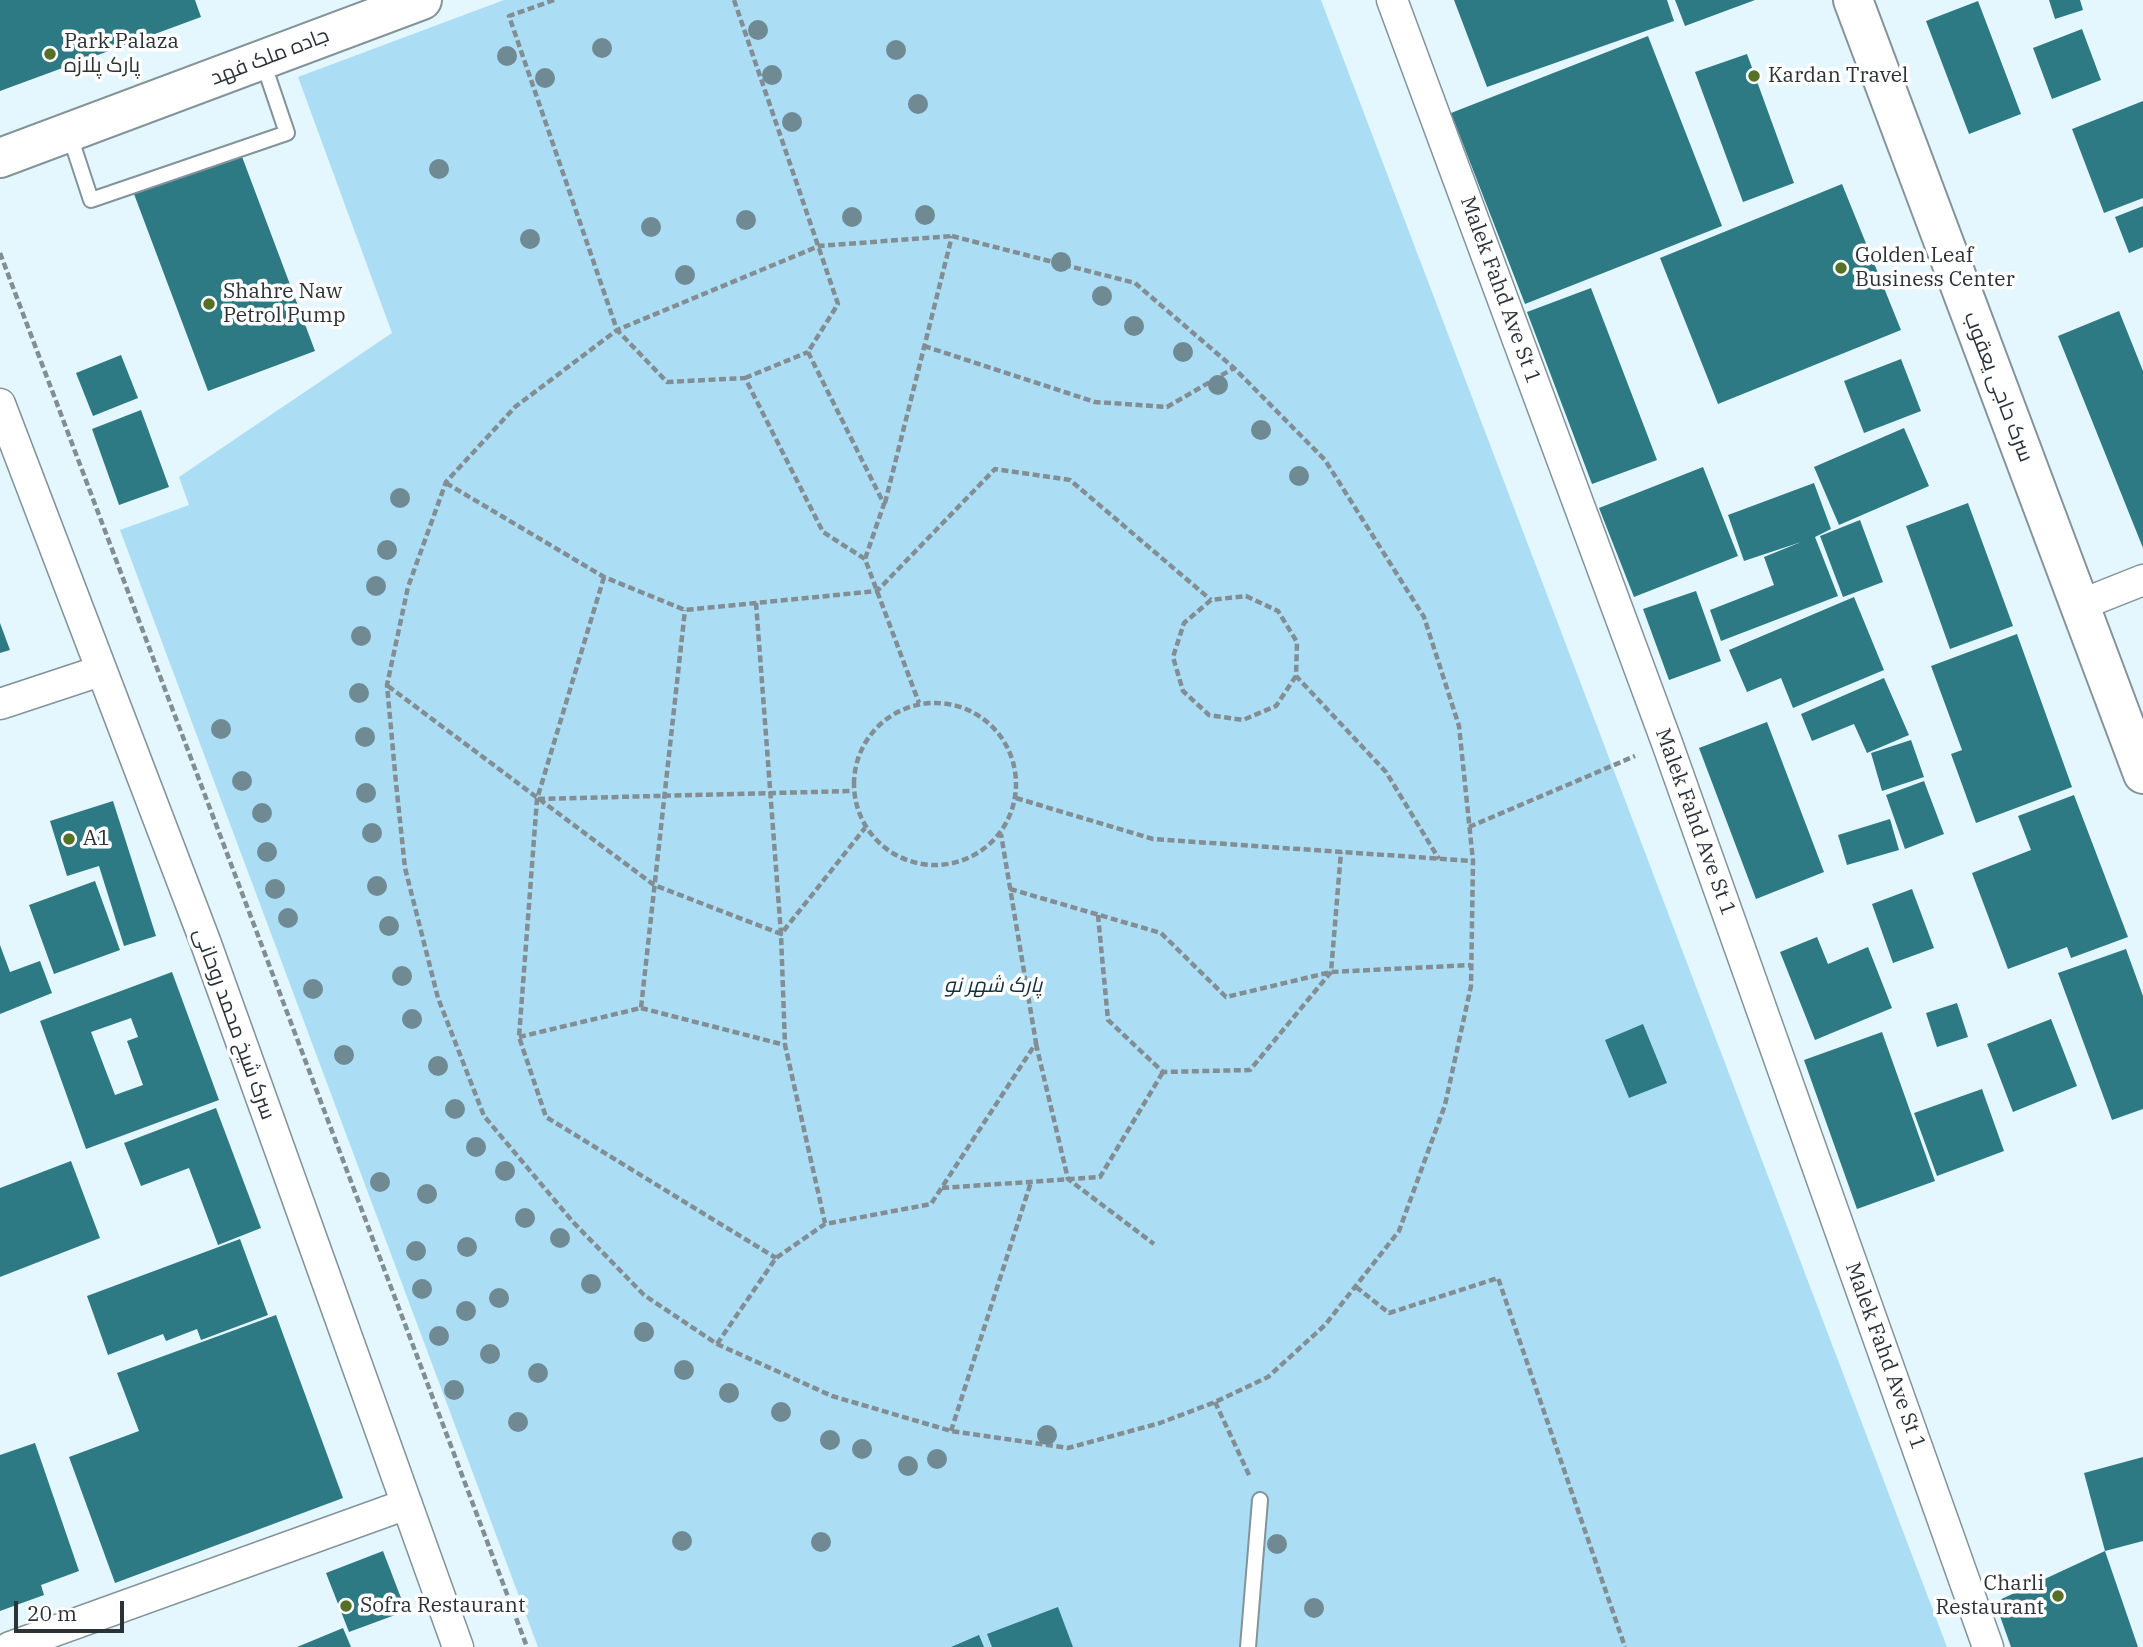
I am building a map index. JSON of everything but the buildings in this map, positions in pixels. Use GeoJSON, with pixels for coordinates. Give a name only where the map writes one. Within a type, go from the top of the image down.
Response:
{"type":"FeatureCollection","features":[{"type":"Feature","properties":{"kind":"main road","name":"جاده ملک فهد"},"geometry":{"type":"LineString","coordinates":[[0,158],[422,0]]}},
{"type":"Feature","properties":{"kind":"main road","name":"سرک حاجی یعقوب"},"geometry":{"type":"LineString","coordinates":[[1853,0],[2143,774]]}},
{"type":"Feature","properties":{"kind":"street","name":"Malek Fahd Ave St 1"},"geometry":{"type":"LineString","coordinates":[[1392,0],[1668,743],[1989,1647]]}},
{"type":"Feature","properties":{"kind":"street","name":"سرک شیخ محمد روحانی"},"geometry":{"type":"LineString","coordinates":[[0,404],[205,941],[458,1647]]}},
{"type":"Feature","properties":{"kind":"street"},"geometry":{"type":"LineString","coordinates":[[2080,605],[2143,580]]}},
{"type":"Feature","properties":{"kind":"street"},"geometry":{"type":"LineString","coordinates":[[0,704],[100,671]]}},
{"type":"Feature","properties":{"kind":"street"},"geometry":{"type":"LineString","coordinates":[[10,1647],[407,1504]]}},
{"type":"Feature","properties":{"kind":"lane"},"geometry":{"type":"LineString","coordinates":[[69,133],[91,200],[287,133],[263,60]]}},
{"type":"Feature","properties":{"kind":"lane"},"geometry":{"type":"LineString","coordinates":[[1248,1647],[1260,1500]]}},
{"type":"Feature","properties":{"kind":"path"},"geometry":{"type":"LineString","coordinates":[[554,0],[509,16],[617,330],[667,382],[745,378],[808,352],[838,304],[734,0]]}},
{"type":"Feature","properties":{"kind":"path"},"geometry":{"type":"LineString","coordinates":[[865,559],[884,504],[952,236]]}},
{"type":"Feature","properties":{"kind":"path"},"geometry":{"type":"LineString","coordinates":[[952,236],[1135,283],[1234,368],[1325,460],[1424,617],[1459,726],[1473,861],[1471,986],[1445,1105],[1399,1231],[1325,1325],[1268,1377],[1160,1423],[1068,1448],[951,1431],[832,1396],[717,1344],[644,1295],[573,1222],[484,1116],[438,998],[405,868],[387,685],[408,587],[446,482],[515,407],[617,330],[820,246],[952,236]]}},
{"type":"Feature","properties":{"kind":"path"},"geometry":{"type":"LineString","coordinates":[[0,253],[527,1647]]}},
{"type":"Feature","properties":{"kind":"path"},"geometry":{"type":"LineString","coordinates":[[924,346],[1095,402],[1107,403],[1167,407],[1234,368]]}},
{"type":"Feature","properties":{"kind":"path"},"geometry":{"type":"LineString","coordinates":[[808,352],[884,504]]}},
{"type":"Feature","properties":{"kind":"path"},"geometry":{"type":"LineString","coordinates":[[745,378],[823,532],[865,559],[919,703]]}},
{"type":"Feature","properties":{"kind":"path"},"geometry":{"type":"LineString","coordinates":[[446,482],[604,577],[685,610],[877,591],[995,468],[1070,480],[1211,600]]}},
{"type":"Feature","properties":{"kind":"path"},"geometry":{"type":"LineString","coordinates":[[604,577],[537,799],[519,1037],[546,1117],[776,1258]]}},
{"type":"Feature","properties":{"kind":"path"},"geometry":{"type":"LineString","coordinates":[[1246,596],[1278,611],[1297,642],[1296,677],[1276,706],[1243,720],[1209,715],[1183,691],[1173,657],[1184,623],[1211,600],[1246,596]]}},
{"type":"Feature","properties":{"kind":"path"},"geometry":{"type":"LineString","coordinates":[[756,603],[781,934],[785,1045],[825,1224]]}},
{"type":"Feature","properties":{"kind":"path"},"geometry":{"type":"LineString","coordinates":[[641,1008],[685,610]]}},
{"type":"Feature","properties":{"kind":"path"},"geometry":{"type":"LineString","coordinates":[[1296,677],[1386,772],[1439,859]]}},
{"type":"Feature","properties":{"kind":"path"},"geometry":{"type":"LineString","coordinates":[[387,685],[654,885],[781,934]]}},
{"type":"Feature","properties":{"kind":"path"},"geometry":{"type":"LineString","coordinates":[[919,703],[958,705],[992,725],[1013,758],[1016,798],[1001,834],[970,859],[931,867],[894,856],[865,828],[853,791],[859,752],[883,721],[919,703]]}},
{"type":"Feature","properties":{"kind":"path"},"geometry":{"type":"LineString","coordinates":[[1468,827],[1668,743]]}},
{"type":"Feature","properties":{"kind":"path"},"geometry":{"type":"LineString","coordinates":[[537,799],[853,791]]}},
{"type":"Feature","properties":{"kind":"path"},"geometry":{"type":"LineString","coordinates":[[1016,798],[1153,839],[1473,861]]}},
{"type":"Feature","properties":{"kind":"path"},"geometry":{"type":"LineString","coordinates":[[781,934],[865,828]]}},
{"type":"Feature","properties":{"kind":"path"},"geometry":{"type":"LineString","coordinates":[[1001,834],[1036,1044],[1068,1180],[1154,1244]]}},
{"type":"Feature","properties":{"kind":"path"},"geometry":{"type":"LineString","coordinates":[[1098,915],[1108,1020],[1163,1072],[1250,1070],[1331,972],[1341,852]]}},
{"type":"Feature","properties":{"kind":"path"},"geometry":{"type":"LineString","coordinates":[[1010,889],[1161,933],[1226,997],[1331,972],[1471,965]]}},
{"type":"Feature","properties":{"kind":"path"},"geometry":{"type":"LineString","coordinates":[[519,1037],[641,1008],[785,1045]]}},
{"type":"Feature","properties":{"kind":"path"},"geometry":{"type":"LineString","coordinates":[[717,1344],[776,1258],[825,1224],[931,1204],[1036,1044]]}},
{"type":"Feature","properties":{"kind":"path"},"geometry":{"type":"LineString","coordinates":[[941,1188],[1100,1177],[1163,1072]]}},
{"type":"Feature","properties":{"kind":"path"},"geometry":{"type":"LineString","coordinates":[[951,1431],[1031,1182]]}},
{"type":"Feature","properties":{"kind":"path"},"geometry":{"type":"LineString","coordinates":[[1356,1287],[1389,1313],[1498,1278],[1625,1647]]}},
{"type":"Feature","properties":{"kind":"path"},"geometry":{"type":"LineString","coordinates":[[1214,1402],[1260,1500]]}},
{"type":"Feature","properties":{"kind":"green space","name":"پارک شهر نو"},"geometry":{"type":"Polygon","coordinates":[[[504,0],[1321,0],[1947,1647],[538,1647],[120,530],[189,505],[179,477],[392,333],[298,77],[504,0]]]}},
{"type":"Feature","properties":{"kind":"place","name":"Park Palaza پارک پلازه"},"geometry":{"type":"Point","coordinates":[50,54]}},
{"type":"Feature","properties":{"kind":"place","name":"Kardan Travel"},"geometry":{"type":"Point","coordinates":[1754,76]}},
{"type":"Feature","properties":{"kind":"place","name":"Golden Leaf Business Center"},"geometry":{"type":"Point","coordinates":[1841,268]}},
{"type":"Feature","properties":{"kind":"place","name":"Shahre Naw Petrol Pump"},"geometry":{"type":"Point","coordinates":[209,304]}},
{"type":"Feature","properties":{"kind":"place","name":"A1"},"geometry":{"type":"Point","coordinates":[69,839]}},
{"type":"Feature","properties":{"kind":"place","name":"Charli Restaurant"},"geometry":{"type":"Point","coordinates":[2058,1596]}},
{"type":"Feature","properties":{"kind":"place","name":"Sofra Restaurant"},"geometry":{"type":"Point","coordinates":[346,1606]}}]}
